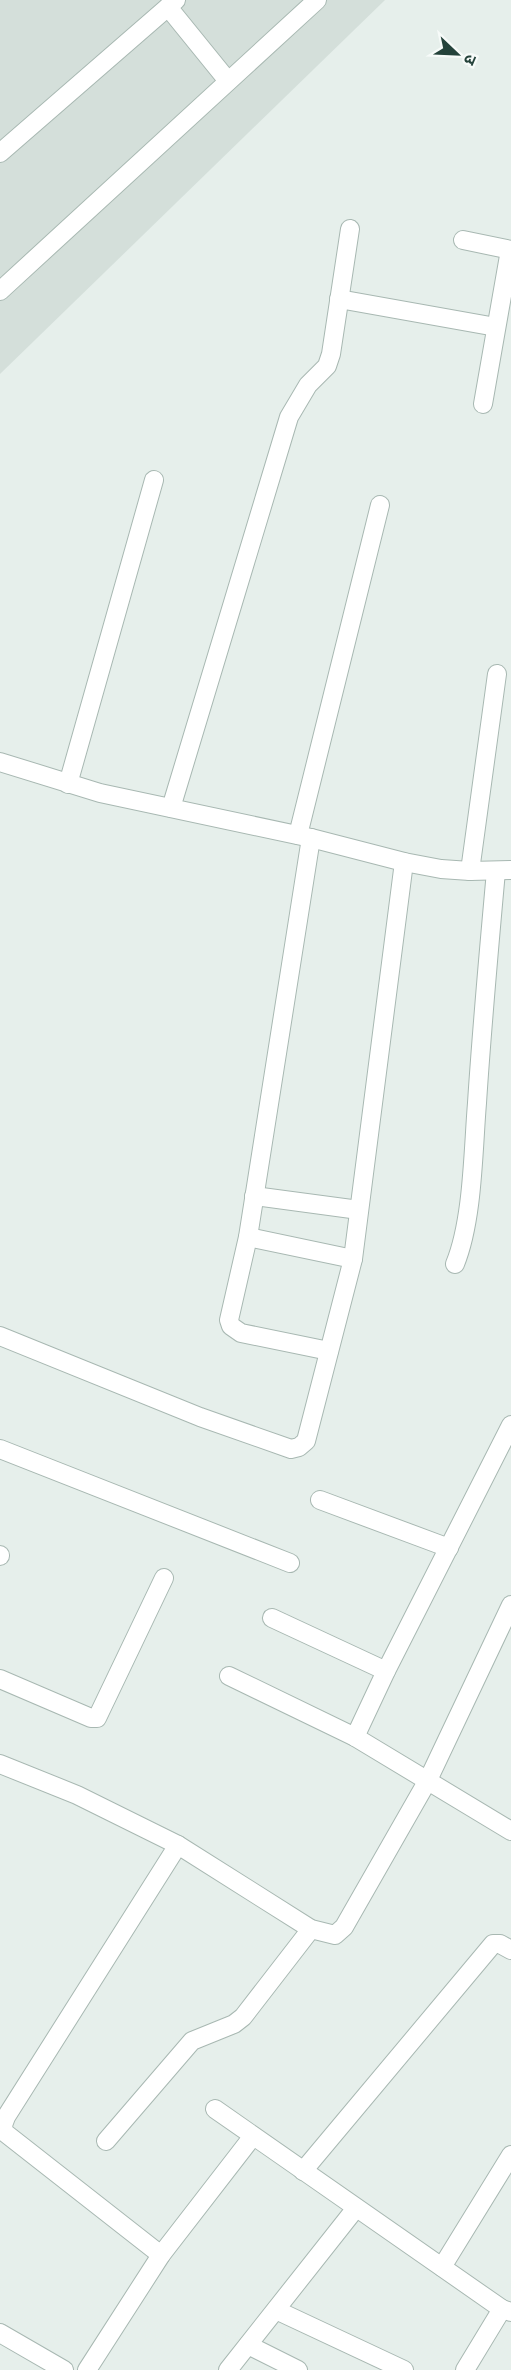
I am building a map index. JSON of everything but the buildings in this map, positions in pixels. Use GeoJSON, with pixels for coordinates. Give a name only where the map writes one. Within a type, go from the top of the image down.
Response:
{"type":"FeatureCollection","features":[{"type":"Feature","properties":{"kind":"street"},"geometry":{"type":"LineString","coordinates":[[0,291],[317,0]]}},
{"type":"Feature","properties":{"kind":"street"},"geometry":{"type":"LineString","coordinates":[[0,153],[172,4],[228,81]]}},
{"type":"Feature","properties":{"kind":"street"},"geometry":{"type":"LineString","coordinates":[[171,808],[289,417],[308,385],[327,366],[331,354],[350,229]]}},
{"type":"Feature","properties":{"kind":"street"},"geometry":{"type":"LineString","coordinates":[[463,240],[510,250],[483,404]]}},
{"type":"Feature","properties":{"kind":"street"},"geometry":{"type":"LineString","coordinates":[[339,299],[496,327]]}},
{"type":"Feature","properties":{"kind":"street"},"geometry":{"type":"LineString","coordinates":[[68,784],[154,480]]}},
{"type":"Feature","properties":{"kind":"street"},"geometry":{"type":"LineString","coordinates":[[329,1352],[241,1333],[231,1326],[229,1320],[255,1196],[305,837],[380,505]]}},
{"type":"Feature","properties":{"kind":"street"},"geometry":{"type":"LineString","coordinates":[[470,871],[497,674]]}},
{"type":"Feature","properties":{"kind":"street"},"geometry":{"type":"LineString","coordinates":[[0,762],[100,793],[305,837],[404,862],[441,869],[503,870],[485,991],[471,1179],[460,1250],[455,1264]]}},
{"type":"Feature","properties":{"kind":"street"},"geometry":{"type":"LineString","coordinates":[[0,1336],[200,1417],[291,1449],[306,1442],[353,1260],[404,862]]}},
{"type":"Feature","properties":{"kind":"street"},"geometry":{"type":"LineString","coordinates":[[255,1196],[359,1210]]}},
{"type":"Feature","properties":{"kind":"street"},"geometry":{"type":"LineString","coordinates":[[248,1237],[353,1260]]}},
{"type":"Feature","properties":{"kind":"street"},"geometry":{"type":"LineString","coordinates":[[356,1737],[386,1671],[511,1425]]}},
{"type":"Feature","properties":{"kind":"street"},"geometry":{"type":"LineString","coordinates":[[0,1449],[290,1563]]}},
{"type":"Feature","properties":{"kind":"street"},"geometry":{"type":"LineString","coordinates":[[320,1500],[449,1548]]}},
{"type":"Feature","properties":{"kind":"street"},"geometry":{"type":"LineString","coordinates":[[0,1678],[91,1718],[97,1718],[164,1578]]}},
{"type":"Feature","properties":{"kind":"street"},"geometry":{"type":"LineString","coordinates":[[0,1764],[77,1795],[177,1845],[311,1929],[335,1935],[344,1927],[428,1780],[511,1605]]}},
{"type":"Feature","properties":{"kind":"street"},"geometry":{"type":"LineString","coordinates":[[272,1618],[386,1671]]}},
{"type":"Feature","properties":{"kind":"street"},"geometry":{"type":"LineString","coordinates":[[229,1676],[356,1737],[511,1831]]}},
{"type":"Feature","properties":{"kind":"street"},"geometry":{"type":"LineString","coordinates":[[161,2255],[4,2132],[3,2125],[177,1845]]}},
{"type":"Feature","properties":{"kind":"street"},"geometry":{"type":"LineString","coordinates":[[106,2141],[192,2041],[234,2024],[243,2017],[311,1929]]}},
{"type":"Feature","properties":{"kind":"street"},"geometry":{"type":"LineString","coordinates":[[303,2171],[493,1944],[500,1944],[511,1950]]}},
{"type":"Feature","properties":{"kind":"street"},"geometry":{"type":"LineString","coordinates":[[215,2109],[506,2311],[465,2370]]}},
{"type":"Feature","properties":{"kind":"street"},"geometry":{"type":"LineString","coordinates":[[87,2370],[161,2255],[253,2136]]}},
{"type":"Feature","properties":{"kind":"street"},"geometry":{"type":"LineString","coordinates":[[442,2267],[511,2155]]}},
{"type":"Feature","properties":{"kind":"street"},"geometry":{"type":"LineString","coordinates":[[228,2370],[356,2208]]}},
{"type":"Feature","properties":{"kind":"street"},"geometry":{"type":"LineString","coordinates":[[276,2310],[404,2370]]}},
{"type":"Feature","properties":{"kind":"street"},"geometry":{"type":"LineString","coordinates":[[2,2339],[64,2370]]}},
{"type":"Feature","properties":{"kind":"street"},"geometry":{"type":"LineString","coordinates":[[248,2345],[279,2366],[298,2370]]}},
{"type":"Feature","properties":{"kind":"shaded area"},"geometry":{"type":"Polygon","coordinates":[[[0,0],[385,0],[0,374],[0,0]]]}}]}
